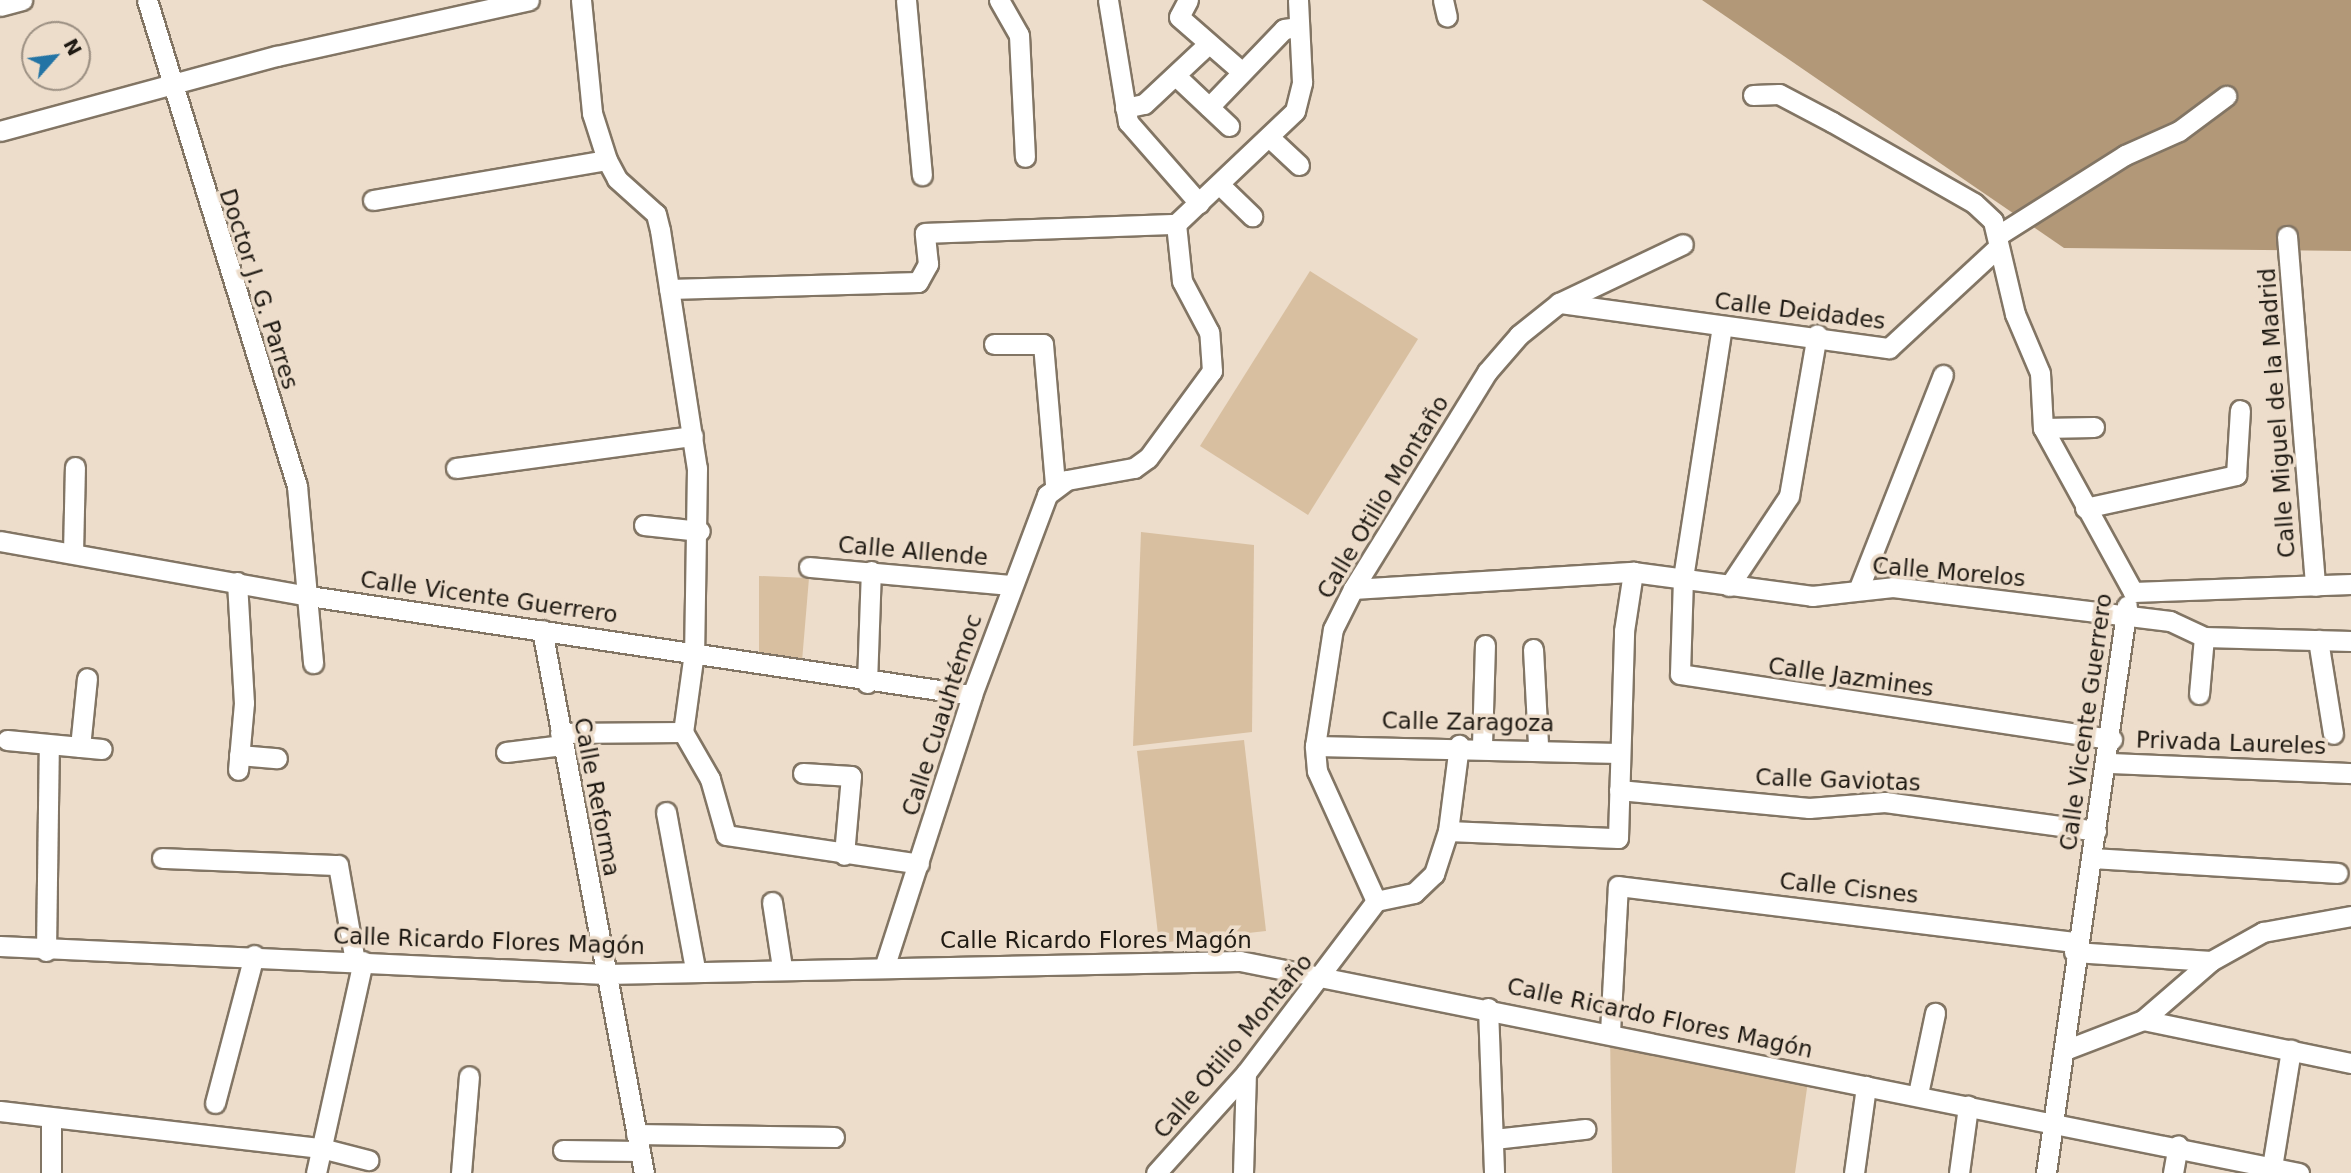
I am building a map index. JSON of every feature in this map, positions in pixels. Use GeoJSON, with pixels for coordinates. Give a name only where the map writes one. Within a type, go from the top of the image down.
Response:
{"type":"FeatureCollection","features":[{"type":"Feature","properties":{"kind":"street"},"geometry":{"type":"LineString","coordinates":[[0,6],[22,0]]}},
{"type":"Feature","properties":{"kind":"street","name":"Doctor J. G. Parres"},"geometry":{"type":"LineString","coordinates":[[146,0],[297,486],[313,663]]}},
{"type":"Feature","properties":{"kind":"street"},"geometry":{"type":"LineString","coordinates":[[0,131],[173,88],[276,56],[529,0]]}},
{"type":"Feature","properties":{"kind":"street"},"geometry":{"type":"LineString","coordinates":[[580,0],[592,113],[607,160],[617,179],[656,214],[692,436],[700,531],[694,652],[683,732],[710,779],[726,835],[919,864]]}},
{"type":"Feature","properties":{"kind":"street"},"geometry":{"type":"LineString","coordinates":[[906,0],[922,175]]}},
{"type":"Feature","properties":{"kind":"street"},"geometry":{"type":"LineString","coordinates":[[999,0],[1019,35],[1025,157]]}},
{"type":"Feature","properties":{"kind":"street"},"geometry":{"type":"LineString","coordinates":[[1108,0],[1128,122],[1199,203]]}},
{"type":"Feature","properties":{"kind":"street"},"geometry":{"type":"LineString","coordinates":[[1188,0],[1179,17],[1207,45],[1241,71]]}},
{"type":"Feature","properties":{"kind":"street"},"geometry":{"type":"LineString","coordinates":[[668,289],[918,282],[928,264],[925,233],[1176,224],[1269,137],[1302,97],[1298,0]]}},
{"type":"Feature","properties":{"kind":"street"},"geometry":{"type":"LineString","coordinates":[[1209,107],[1284,29],[1299,27]]}},
{"type":"Feature","properties":{"kind":"street"},"geometry":{"type":"LineString","coordinates":[[1125,108],[1143,104],[1184,70],[1207,45]]}},
{"type":"Feature","properties":{"kind":"street"},"geometry":{"type":"LineString","coordinates":[[1184,70],[1209,107],[1229,126]]}},
{"type":"Feature","properties":{"kind":"street"},"geometry":{"type":"LineString","coordinates":[[1754,95],[1779,94],[1974,203],[1996,235],[2124,155],[2179,131],[2226,96]]}},
{"type":"Feature","properties":{"kind":"street"},"geometry":{"type":"LineString","coordinates":[[1269,137],[1298,166]]}},
{"type":"Feature","properties":{"kind":"street"},"geometry":{"type":"LineString","coordinates":[[373,200],[607,160]]}},
{"type":"Feature","properties":{"kind":"street"},"geometry":{"type":"LineString","coordinates":[[1220,185],[1252,216]]}},
{"type":"Feature","properties":{"kind":"street"},"geometry":{"type":"LineString","coordinates":[[994,344],[1043,344],[1055,485],[1141,463],[1212,371],[1209,332],[1182,281],[1176,224]]}},
{"type":"Feature","properties":{"kind":"street","name":"Calle Vicente Guerrero"},"geometry":{"type":"LineString","coordinates":[[1996,235],[2040,373],[2043,428],[2133,592],[2123,616],[2112,738],[2093,858],[2074,947],[2065,1050],[2046,1173]]}},
{"type":"Feature","properties":{"kind":"street","name":"Calle Deidades"},"geometry":{"type":"LineString","coordinates":[[1559,303],[1722,326],[1817,334],[1889,348],[1996,235]]}},
{"type":"Feature","properties":{"kind":"street","name":"Calle Miguel de la Madrid"},"geometry":{"type":"LineString","coordinates":[[2287,236],[2315,586]]}},
{"type":"Feature","properties":{"kind":"street","name":"Calle Otilio Montaño"},"geometry":{"type":"LineString","coordinates":[[1156,1173],[1176,1163],[1323,975],[1376,901],[1317,771],[1315,746],[1333,629],[1353,589],[1487,372],[1559,303],[1683,244]]}},
{"type":"Feature","properties":{"kind":"street","name":"Calle Jazmines"},"geometry":{"type":"LineString","coordinates":[[1722,326],[1684,579],[1679,669],[1687,678],[2112,738]]}},
{"type":"Feature","properties":{"kind":"street"},"geometry":{"type":"LineString","coordinates":[[1729,586],[1789,496],[1817,334]]}},
{"type":"Feature","properties":{"kind":"street"},"geometry":{"type":"LineString","coordinates":[[1859,588],[1943,374]]}},
{"type":"Feature","properties":{"kind":"street"},"geometry":{"type":"LineString","coordinates":[[2085,508],[2236,475],[2240,410]]}},
{"type":"Feature","properties":{"kind":"street"},"geometry":{"type":"LineString","coordinates":[[2043,428],[2094,427]]}},
{"type":"Feature","properties":{"kind":"street"},"geometry":{"type":"LineString","coordinates":[[456,468],[692,436]]}},
{"type":"Feature","properties":{"kind":"street"},"geometry":{"type":"LineString","coordinates":[[73,553],[75,467]]}},
{"type":"Feature","properties":{"kind":"street","name":"Calle Cuauhtémoc"},"geometry":{"type":"LineString","coordinates":[[885,965],[972,695],[1013,585],[1055,485]]}},
{"type":"Feature","properties":{"kind":"street"},"geometry":{"type":"LineString","coordinates":[[644,525],[700,531]]}},
{"type":"Feature","properties":{"kind":"street","name":"Calle Vicente Guerrero"},"geometry":{"type":"LineString","coordinates":[[0,541],[309,596],[694,652],[867,683],[972,695]]}},
{"type":"Feature","properties":{"kind":"street","name":"Calle Allende"},"geometry":{"type":"LineString","coordinates":[[809,567],[1013,585]]}},
{"type":"Feature","properties":{"kind":"street"},"geometry":{"type":"LineString","coordinates":[[867,683],[872,571]]}},
{"type":"Feature","properties":{"kind":"street"},"geometry":{"type":"LineString","coordinates":[[1448,831],[1618,838],[1620,753],[1633,572]]}},
{"type":"Feature","properties":{"kind":"street","name":"Calle Morelos"},"geometry":{"type":"LineString","coordinates":[[1353,589],[1633,572],[1812,596],[1859,588],[2170,621],[2204,637]]}},
{"type":"Feature","properties":{"kind":"street"},"geometry":{"type":"LineString","coordinates":[[237,582],[244,703],[239,762],[277,758]]}},
{"type":"Feature","properties":{"kind":"street"},"geometry":{"type":"LineString","coordinates":[[2133,592],[2351,584]]}},
{"type":"Feature","properties":{"kind":"street","name":"Calle Reforma"},"geometry":{"type":"LineString","coordinates":[[542,629],[644,1173]]}},
{"type":"Feature","properties":{"kind":"street"},"geometry":{"type":"LineString","coordinates":[[2199,694],[2204,637],[2351,642]]}},
{"type":"Feature","properties":{"kind":"street"},"geometry":{"type":"LineString","coordinates":[[2318,640],[2333,734]]}},
{"type":"Feature","properties":{"kind":"street"},"geometry":{"type":"LineString","coordinates":[[1482,745],[1485,645]]}},
{"type":"Feature","properties":{"kind":"street"},"geometry":{"type":"LineString","coordinates":[[1533,649],[1538,746]]}},
{"type":"Feature","properties":{"kind":"street"},"geometry":{"type":"LineString","coordinates":[[80,747],[87,678]]}},
{"type":"Feature","properties":{"kind":"street"},"geometry":{"type":"LineString","coordinates":[[506,752],[561,739],[683,732]]}},
{"type":"Feature","properties":{"kind":"street"},"geometry":{"type":"LineString","coordinates":[[7,740],[102,749]]}},
{"type":"Feature","properties":{"kind":"street"},"geometry":{"type":"LineString","coordinates":[[46,951],[49,745]]}},
{"type":"Feature","properties":{"kind":"street"},"geometry":{"type":"LineString","coordinates":[[1376,901],[1427,886],[1448,831],[1459,745]]}},
{"type":"Feature","properties":{"kind":"street","name":"Calle Zaragoza"},"geometry":{"type":"LineString","coordinates":[[1315,746],[1538,746],[1620,753]]}},
{"type":"Feature","properties":{"kind":"street","name":"Privada Laureles"},"geometry":{"type":"LineString","coordinates":[[2108,763],[2351,773]]}},
{"type":"Feature","properties":{"kind":"street"},"geometry":{"type":"LineString","coordinates":[[803,772],[851,776],[845,855]]}},
{"type":"Feature","properties":{"kind":"street","name":"Calle Gaviotas"},"geometry":{"type":"LineString","coordinates":[[1619,790],[1810,808],[1885,802],[2096,831]]}},
{"type":"Feature","properties":{"kind":"street"},"geometry":{"type":"LineString","coordinates":[[666,812],[695,970]]}},
{"type":"Feature","properties":{"kind":"street"},"geometry":{"type":"LineString","coordinates":[[162,858],[338,865],[359,961],[316,1173]]}},
{"type":"Feature","properties":{"kind":"street"},"geometry":{"type":"LineString","coordinates":[[2093,858],[2338,873]]}},
{"type":"Feature","properties":{"kind":"street","name":"Calle Cisnes"},"geometry":{"type":"LineString","coordinates":[[1610,1032],[1618,886],[2074,947],[2211,961]]}},
{"type":"Feature","properties":{"kind":"street"},"geometry":{"type":"LineString","coordinates":[[772,902],[782,967]]}},
{"type":"Feature","properties":{"kind":"street"},"geometry":{"type":"LineString","coordinates":[[2065,1050],[2143,1020],[2211,961],[2263,933],[2351,916]]}},
{"type":"Feature","properties":{"kind":"street","name":"Calle Ricardo Flores Magón"},"geometry":{"type":"LineString","coordinates":[[0,946],[46,951],[254,956],[605,974],[782,967],[1240,961],[1323,975],[1866,1086],[2178,1145],[2299,1173]]}},
{"type":"Feature","properties":{"kind":"street"},"geometry":{"type":"LineString","coordinates":[[215,1103],[254,956]]}},
{"type":"Feature","properties":{"kind":"street"},"geometry":{"type":"LineString","coordinates":[[1488,1008],[1494,1173]]}},
{"type":"Feature","properties":{"kind":"street"},"geometry":{"type":"LineString","coordinates":[[1918,1094],[1935,1013]]}},
{"type":"Feature","properties":{"kind":"street"},"geometry":{"type":"LineString","coordinates":[[2143,1020],[2351,1063]]}},
{"type":"Feature","properties":{"kind":"street"},"geometry":{"type":"LineString","coordinates":[[2272,1167],[2291,1050]]}},
{"type":"Feature","properties":{"kind":"street"},"geometry":{"type":"LineString","coordinates":[[1243,1173],[1246,1073]]}},
{"type":"Feature","properties":{"kind":"street"},"geometry":{"type":"LineString","coordinates":[[461,1173],[469,1076]]}},
{"type":"Feature","properties":{"kind":"street"},"geometry":{"type":"LineString","coordinates":[[1854,1173],[1866,1086]]}},
{"type":"Feature","properties":{"kind":"street"},"geometry":{"type":"LineString","coordinates":[[1959,1173],[1968,1106]]}},
{"type":"Feature","properties":{"kind":"street"},"geometry":{"type":"LineString","coordinates":[[0,1111],[321,1148],[368,1160]]}},
{"type":"Feature","properties":{"kind":"street"},"geometry":{"type":"LineString","coordinates":[[51,1118],[51,1173]]}},
{"type":"Feature","properties":{"kind":"street"},"geometry":{"type":"LineString","coordinates":[[1494,1139],[1585,1129]]}},
{"type":"Feature","properties":{"kind":"street"},"geometry":{"type":"LineString","coordinates":[[563,1150],[638,1143],[834,1137]]}},
{"type":"Feature","properties":{"kind":"street"},"geometry":{"type":"LineString","coordinates":[[2173,1173],[2178,1145]]}},
{"type":"Feature","properties":{"kind":"shaded area"},"geometry":{"type":"Polygon","coordinates":[[[1702,0],[2351,0],[2351,251],[2064,248],[1702,0]]]}},
{"type":"Feature","properties":{"kind":"shaded area"},"geometry":{"type":"Polygon","coordinates":[[[1310,271],[1418,339],[1308,515],[1200,446],[1310,271]]]}},
{"type":"Feature","properties":{"kind":"shaded area"},"geometry":{"type":"Polygon","coordinates":[[[1141,532],[1254,545],[1252,732],[1133,746],[1141,532]]]}},
{"type":"Feature","properties":{"kind":"shaded area"},"geometry":{"type":"Polygon","coordinates":[[[759,576],[809,578],[801,673],[759,666],[759,576]]]}},
{"type":"Feature","properties":{"kind":"shaded area"},"geometry":{"type":"Polygon","coordinates":[[[1244,740],[1266,931],[1159,943],[1137,751],[1244,740]]]}},
{"type":"Feature","properties":{"kind":"shaded area"},"geometry":{"type":"Polygon","coordinates":[[[1610,1032],[1809,1074],[1795,1173],[1612,1173],[1610,1032]]]}}]}
